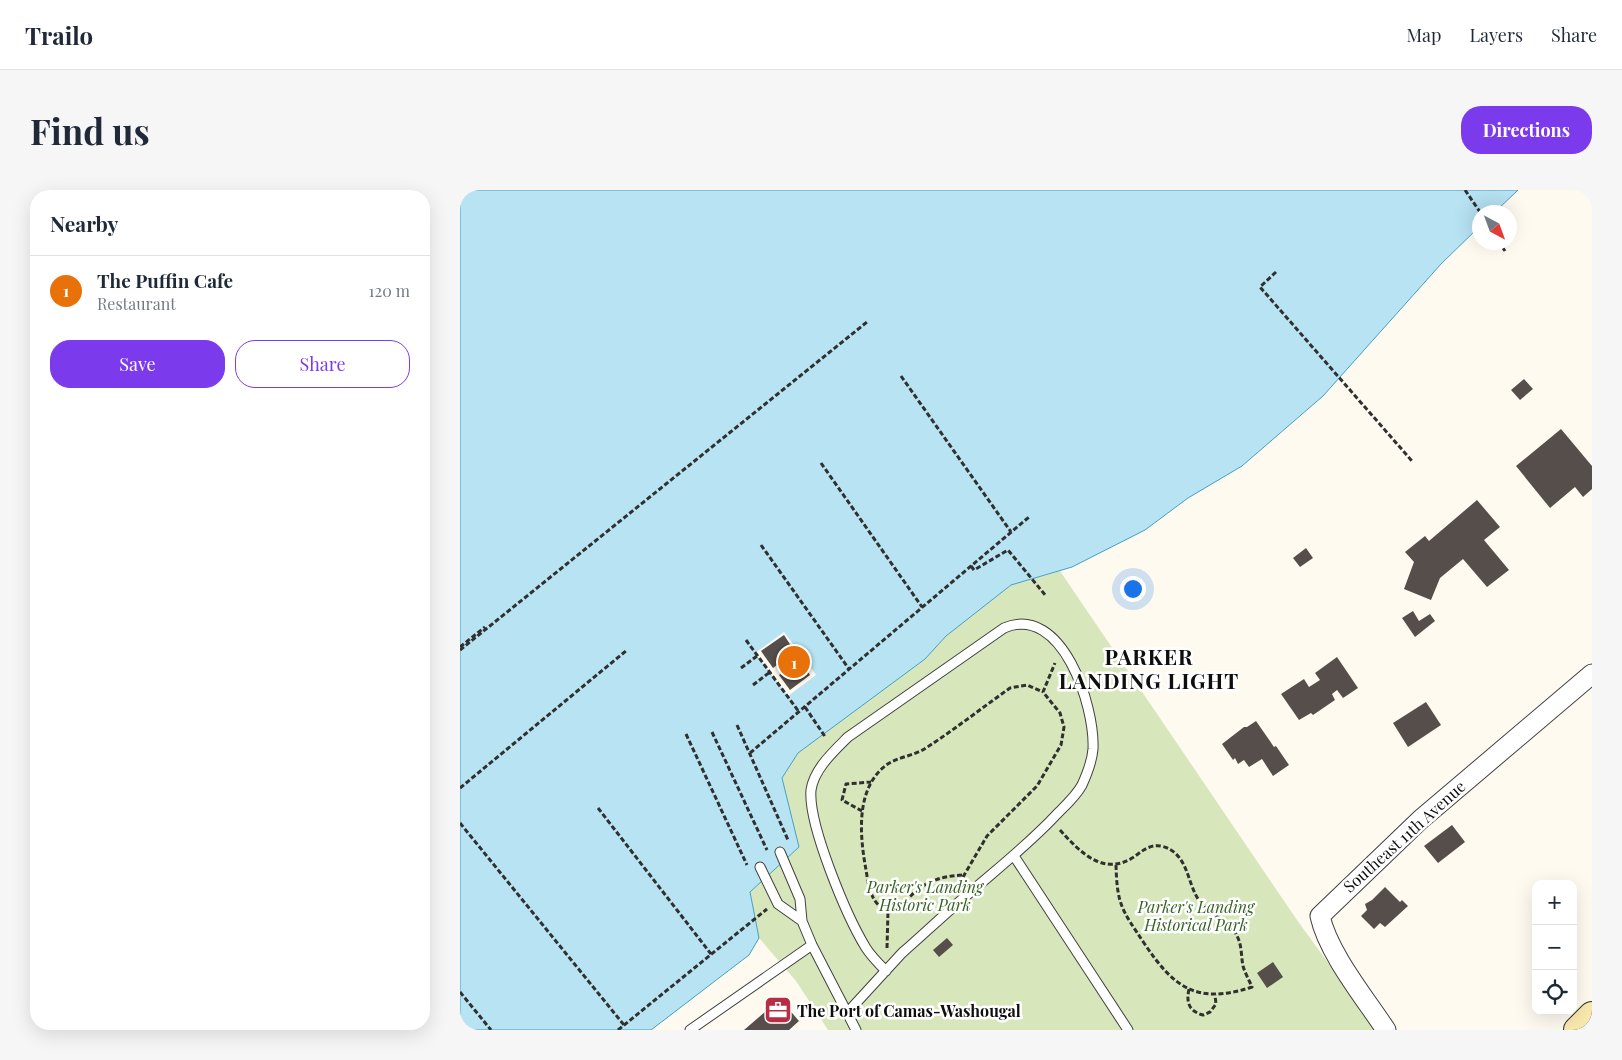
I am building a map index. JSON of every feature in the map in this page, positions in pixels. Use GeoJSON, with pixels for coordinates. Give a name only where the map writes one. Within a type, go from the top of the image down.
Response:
{"type":"FeatureCollection","features":[{"type":"Feature","properties":{"kind":"main road"},"geometry":{"type":"LineString","coordinates":[[1577,1030],[1592,1015]]}},
{"type":"Feature","properties":{"kind":"street","name":"Southeast 11th Avenue"},"geometry":{"type":"LineString","coordinates":[[1386,1030],[1331,945],[1323,930],[1320,916],[1420,820],[1592,674]]}},
{"type":"Feature","properties":{"kind":"lane"},"geometry":{"type":"LineString","coordinates":[[846,1014],[886,971],[902,953],[1014,856],[1052,820],[1082,785],[1092,761],[1093,747],[1089,713],[1070,659],[1059,642],[1039,629],[1014,624],[1004,628],[848,737],[830,755],[814,779],[811,790],[812,804],[830,869],[848,913],[866,949],[886,971]]}},
{"type":"Feature","properties":{"kind":"lane"},"geometry":{"type":"LineString","coordinates":[[780,852],[800,899],[802,921],[846,1014],[856,1030]]}},
{"type":"Feature","properties":{"kind":"lane"},"geometry":{"type":"LineString","coordinates":[[1014,856],[1128,1030]]}},
{"type":"Feature","properties":{"kind":"lane"},"geometry":{"type":"LineString","coordinates":[[760,867],[778,904],[802,921]]}},
{"type":"Feature","properties":{"kind":"lane"},"geometry":{"type":"LineString","coordinates":[[690,1030],[812,944]]}},
{"type":"Feature","properties":{"kind":"path"},"geometry":{"type":"LineString","coordinates":[[1465,190],[1475,205]]}},
{"type":"Feature","properties":{"kind":"path"},"geometry":{"type":"LineString","coordinates":[[1276,272],[1260,286],[1412,461]]}},
{"type":"Feature","properties":{"kind":"path"},"geometry":{"type":"LineString","coordinates":[[460,648],[867,322]]}},
{"type":"Feature","properties":{"kind":"path"},"geometry":{"type":"LineString","coordinates":[[901,376],[1011,532]]}},
{"type":"Feature","properties":{"kind":"path"},"geometry":{"type":"LineString","coordinates":[[821,464],[922,608]]}},
{"type":"Feature","properties":{"kind":"path"},"geometry":{"type":"LineString","coordinates":[[750,753],[1029,517]]}},
{"type":"Feature","properties":{"kind":"path"},"geometry":{"type":"LineString","coordinates":[[761,545],[849,669]]}},
{"type":"Feature","properties":{"kind":"path"},"geometry":{"type":"LineString","coordinates":[[971,566],[974,570],[1008,550],[1046,596]]}},
{"type":"Feature","properties":{"kind":"path"},"geometry":{"type":"LineString","coordinates":[[746,640],[799,712]]}},
{"type":"Feature","properties":{"kind":"path"},"geometry":{"type":"LineString","coordinates":[[460,788],[627,650]]}},
{"type":"Feature","properties":{"kind":"path"},"geometry":{"type":"LineString","coordinates":[[1043,692],[1058,658],[1064,651]]}},
{"type":"Feature","properties":{"kind":"path"},"geometry":{"type":"LineString","coordinates":[[741,668],[757,656]]}},
{"type":"Feature","properties":{"kind":"path"},"geometry":{"type":"LineString","coordinates":[[753,685],[770,672]]}},
{"type":"Feature","properties":{"kind":"path"},"geometry":{"type":"LineString","coordinates":[[1028,685],[1043,692],[1060,713],[1064,727],[1061,745],[1037,786],[987,836],[962,875],[944,876],[920,888],[904,905],[892,912],[875,903],[869,886],[860,838],[863,811],[871,782],[885,766],[923,750],[1010,688],[1028,685]]}},
{"type":"Feature","properties":{"kind":"path"},"geometry":{"type":"LineString","coordinates":[[804,707],[826,738]]}},
{"type":"Feature","properties":{"kind":"path"},"geometry":{"type":"LineString","coordinates":[[737,725],[788,842]]}},
{"type":"Feature","properties":{"kind":"path"},"geometry":{"type":"LineString","coordinates":[[712,732],[770,855]]}},
{"type":"Feature","properties":{"kind":"path"},"geometry":{"type":"LineString","coordinates":[[686,734],[751,874]]}},
{"type":"Feature","properties":{"kind":"path"},"geometry":{"type":"LineString","coordinates":[[863,811],[842,800],[846,784],[871,782]]}},
{"type":"Feature","properties":{"kind":"path"},"geometry":{"type":"LineString","coordinates":[[598,808],[711,954]]}},
{"type":"Feature","properties":{"kind":"path"},"geometry":{"type":"LineString","coordinates":[[1052,820],[1088,858],[1116,865],[1133,857],[1144,848],[1160,846],[1176,854],[1188,871],[1200,902],[1216,918],[1232,927],[1238,938],[1244,967],[1252,987],[1215,995],[1189,989],[1175,982],[1161,968],[1118,902],[1116,865]]}},
{"type":"Feature","properties":{"kind":"path"},"geometry":{"type":"LineString","coordinates":[[460,824],[624,1025]]}},
{"type":"Feature","properties":{"kind":"path"},"geometry":{"type":"LineString","coordinates":[[962,875],[973,890]]}},
{"type":"Feature","properties":{"kind":"path"},"geometry":{"type":"LineString","coordinates":[[618,1030],[767,908],[763,900]]}},
{"type":"Feature","properties":{"kind":"path"},"geometry":{"type":"LineString","coordinates":[[886,971],[888,911]]}},
{"type":"Feature","properties":{"kind":"path"},"geometry":{"type":"LineString","coordinates":[[1189,989],[1188,1003],[1191,1009],[1203,1015],[1210,1012],[1216,1004],[1215,995]]}},
{"type":"Feature","properties":{"kind":"path"},"geometry":{"type":"LineString","coordinates":[[460,992],[491,1030]]}},
{"type":"Feature","properties":{"kind":"green space","name":"Parker's Landing Historic Park"},"geometry":{"type":"Polygon","coordinates":[[[1060,571],[1297,920],[1377,1030],[828,1030],[796,981],[759,938],[750,892],[799,847],[782,778],[798,753],[925,659],[946,636],[1011,585],[1060,571]]]}},
{"type":"Feature","properties":{"kind":"water"},"geometry":{"type":"Polygon","coordinates":[[[460,190],[1518,190],[1502,205],[1472,205],[1472,234],[1441,264],[1323,396],[1242,466],[1188,498],[1145,530],[1072,567],[1011,585],[946,636],[925,659],[798,753],[782,778],[799,847],[750,892],[759,938],[749,955],[651,1030],[460,1030],[460,190]]]}},
{"type":"Feature","properties":{"kind":"pier"},"geometry":{"type":"Polygon","coordinates":[[[784,632],[816,675],[788,696],[755,653],[784,632]]]}},
{"type":"Feature","properties":{"kind":"building"},"geometry":{"type":"Polygon","coordinates":[[[1524,379],[1533,389],[1520,400],[1511,390],[1524,379]]]}},
{"type":"Feature","properties":{"kind":"building"},"geometry":{"type":"Polygon","coordinates":[[[1561,429],[1592,466],[1592,489],[1583,497],[1575,487],[1550,508],[1516,466],[1561,429]]]}},
{"type":"Feature","properties":{"kind":"building"},"geometry":{"type":"Polygon","coordinates":[[[1477,500],[1500,527],[1484,540],[1509,570],[1487,587],[1463,559],[1440,578],[1431,600],[1404,589],[1414,562],[1405,552],[1425,536],[1429,541],[1477,500]]]}},
{"type":"Feature","properties":{"kind":"building"},"geometry":{"type":"Polygon","coordinates":[[[1306,548],[1313,558],[1300,567],[1293,558],[1306,548]]]}},
{"type":"Feature","properties":{"kind":"building"},"geometry":{"type":"Polygon","coordinates":[[[1413,611],[1419,621],[1430,614],[1435,621],[1415,637],[1402,618],[1413,611]]]}},
{"type":"Feature","properties":{"kind":"building"},"geometry":{"type":"Polygon","coordinates":[[[784,635],[810,675],[790,690],[779,675],[790,667],[784,660],[773,668],[761,651],[784,635]]]}},
{"type":"Feature","properties":{"kind":"building"},"geometry":{"type":"Polygon","coordinates":[[[1337,657],[1358,688],[1343,698],[1337,690],[1332,694],[1335,700],[1313,715],[1311,713],[1299,720],[1281,694],[1304,679],[1309,687],[1320,680],[1315,673],[1337,657]]]}},
{"type":"Feature","properties":{"kind":"building"},"geometry":{"type":"Polygon","coordinates":[[[1426,702],[1441,725],[1408,747],[1393,723],[1426,702]]]}},
{"type":"Feature","properties":{"kind":"building"},"geometry":{"type":"Polygon","coordinates":[[[1256,721],[1289,765],[1273,776],[1262,759],[1249,767],[1244,760],[1238,764],[1222,744],[1244,727],[1256,721]]]}},
{"type":"Feature","properties":{"kind":"building"},"geometry":{"type":"Polygon","coordinates":[[[1452,825],[1465,842],[1438,863],[1424,846],[1452,825]]]}},
{"type":"Feature","properties":{"kind":"building"},"geometry":{"type":"Polygon","coordinates":[[[1385,887],[1400,902],[1402,900],[1408,906],[1385,927],[1380,923],[1374,929],[1361,916],[1367,910],[1365,904],[1385,887]]]}},
{"type":"Feature","properties":{"kind":"building"},"geometry":{"type":"Polygon","coordinates":[[[947,938],[953,945],[939,957],[933,950],[947,938]]]}},
{"type":"Feature","properties":{"kind":"building"},"geometry":{"type":"Polygon","coordinates":[[[1273,962],[1283,977],[1267,988],[1257,973],[1273,962]]]}},
{"type":"Feature","properties":{"kind":"building","name":"The Port of Camas-Washougal"},"geometry":{"type":"Polygon","coordinates":[[[780,999],[799,1021],[789,1030],[744,1030],[780,999]]]}},
{"type":"Feature","properties":{"kind":"place","name":"The Puffin Cafe"},"geometry":{"type":"Point","coordinates":[794,662]}},
{"type":"Feature","properties":{"kind":"place","name":"The Port of Camas-Washougal"},"geometry":{"type":"Point","coordinates":[778,1010]}},
{"type":"Feature","properties":{"kind":"district","name":"PARKER LANDING LIGHT"},"geometry":{"type":"Point","coordinates":[1149,668]}},
{"type":"Feature","properties":{"kind":"park label","name":"Parker's Landing Historical Park"},"geometry":{"type":"Point","coordinates":[1196,915]}}]}
